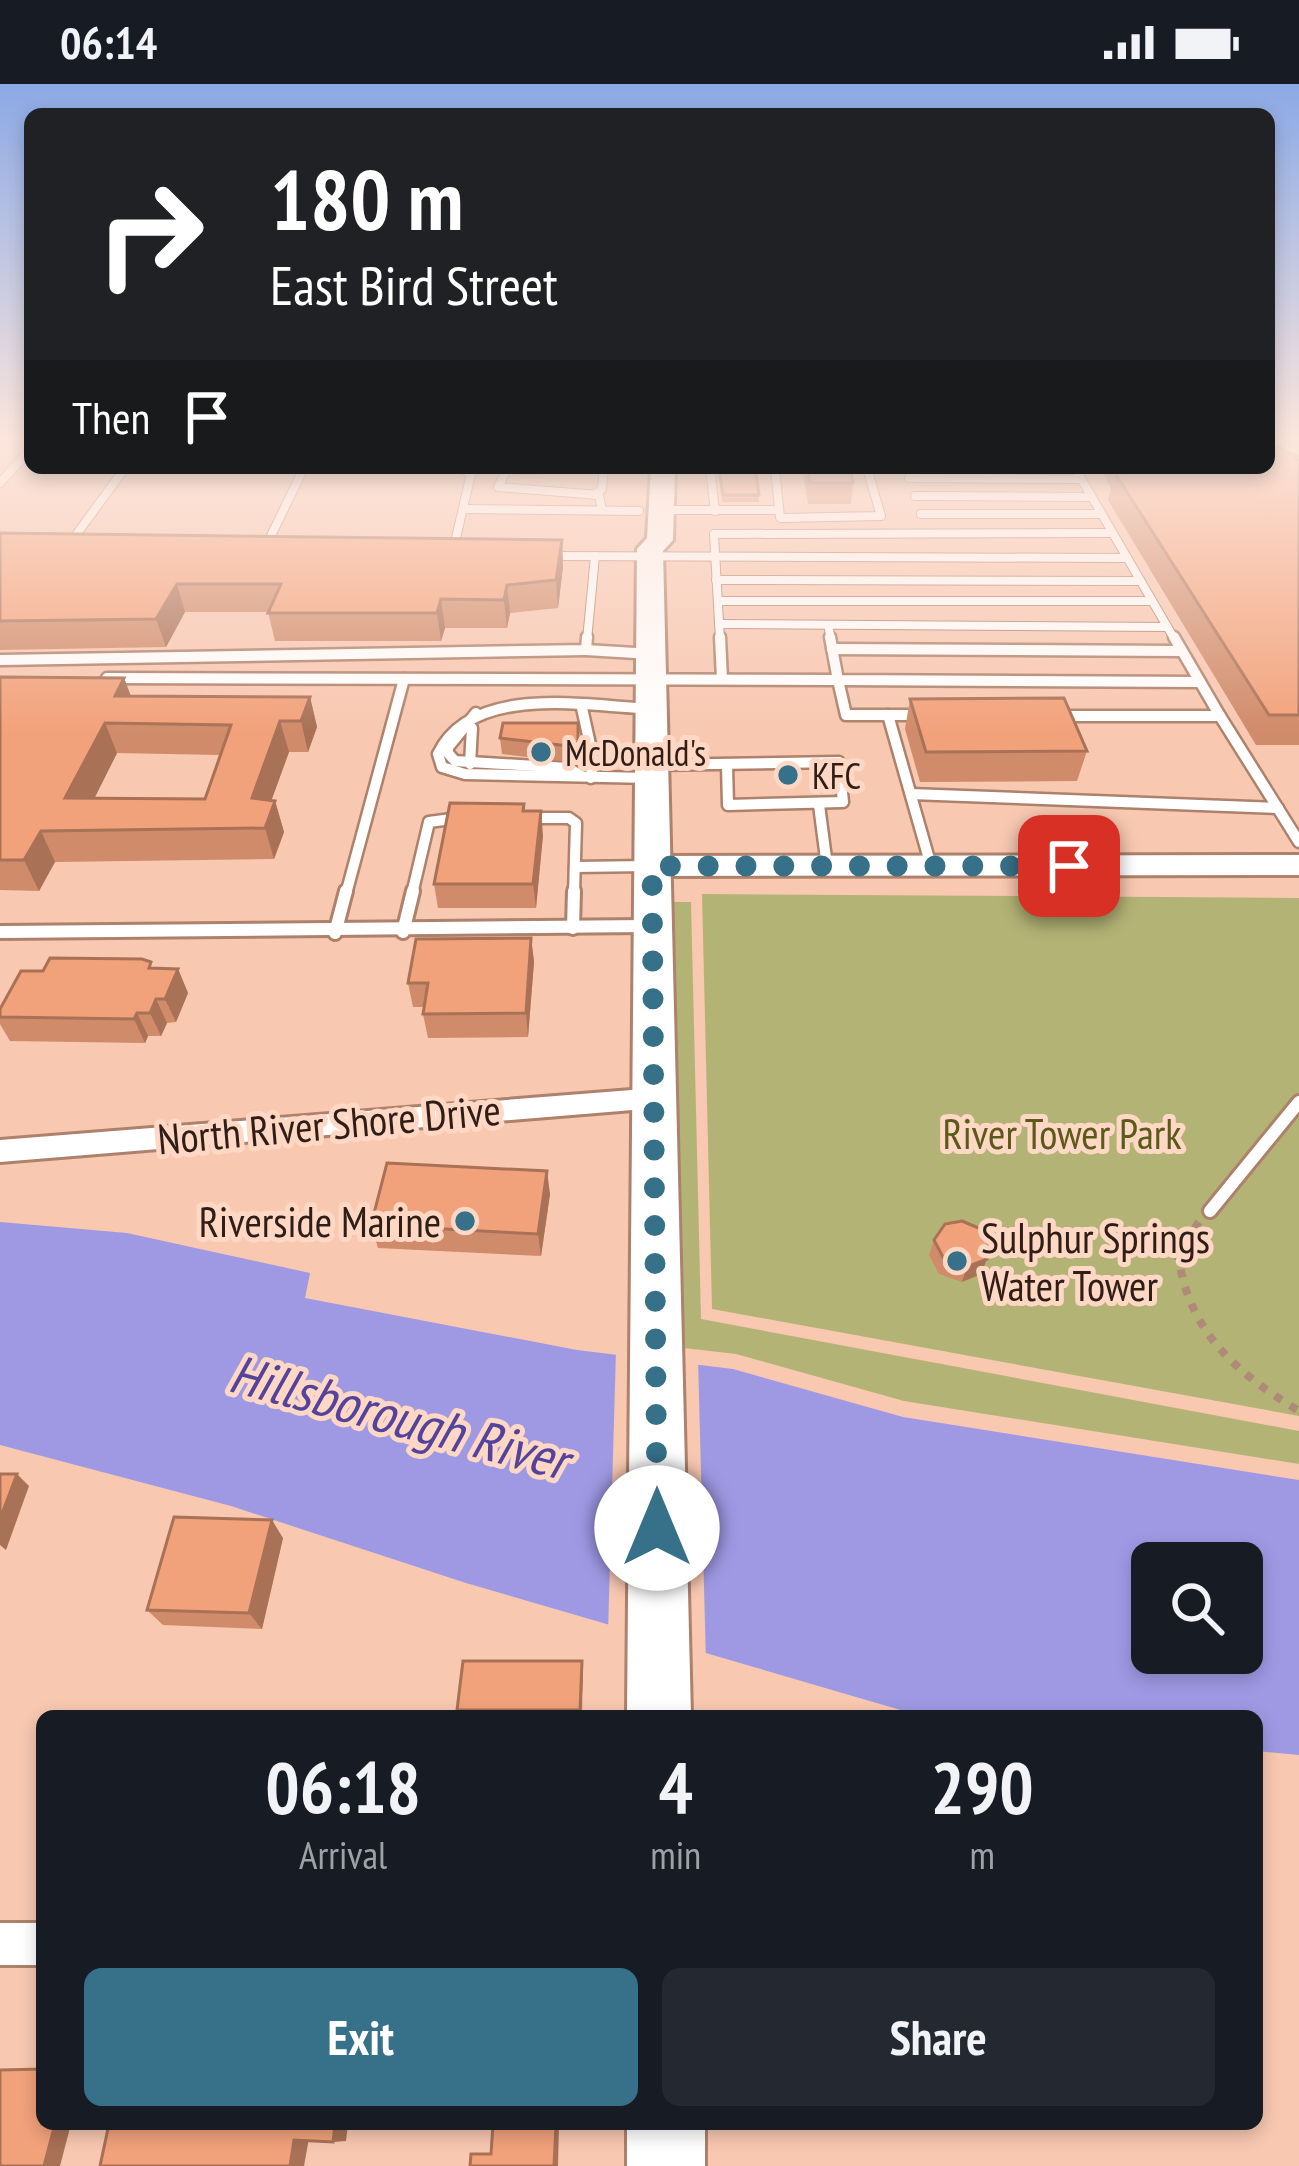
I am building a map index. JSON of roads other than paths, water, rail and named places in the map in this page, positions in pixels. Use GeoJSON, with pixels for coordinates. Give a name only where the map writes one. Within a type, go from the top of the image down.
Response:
{"type":"FeatureCollection","features":[{"type":"Feature","properties":{"kind":"main road"},"geometry":{"type":"LineString","coordinates":[[640,537],[650,552],[653,680],[658,1690]]}},
{"type":"Feature","properties":{"kind":"main road"},"geometry":{"type":"LineString","coordinates":[[666,2130],[666,2166]]}},
{"type":"Feature","properties":{"kind":"street"},"geometry":{"type":"LineString","coordinates":[[652,866],[1299,865]]}},
{"type":"Feature","properties":{"kind":"street","name":"North River Shore Drive"},"geometry":{"type":"LineString","coordinates":[[0,1151],[657,1098]]}},
{"type":"Feature","properties":{"kind":"street"},"geometry":{"type":"LineString","coordinates":[[0,1944],[36,1944]]}},
{"type":"Feature","properties":{"kind":"lane"},"geometry":{"type":"LineString","coordinates":[[67,547],[74,537]]}},
{"type":"Feature","properties":{"kind":"lane"},"geometry":{"type":"LineString","coordinates":[[270,537],[262,554],[286,555]]}},
{"type":"Feature","properties":{"kind":"lane"},"geometry":{"type":"LineString","coordinates":[[452,556],[456,537]]}},
{"type":"Feature","properties":{"kind":"lane"},"geometry":{"type":"LineString","coordinates":[[713,537],[722,679]]}},
{"type":"Feature","properties":{"kind":"lane"},"geometry":{"type":"LineString","coordinates":[[1114,537],[1299,842]]}},
{"type":"Feature","properties":{"kind":"lane"},"geometry":{"type":"LineString","coordinates":[[44,544],[86,548]]}},
{"type":"Feature","properties":{"kind":"lane"},"geometry":{"type":"LineString","coordinates":[[521,556],[650,552],[715,557],[1127,558]]}},
{"type":"Feature","properties":{"kind":"lane"},"geometry":{"type":"LineString","coordinates":[[436,555],[475,556]]}},
{"type":"Feature","properties":{"kind":"lane"},"geometry":{"type":"LineString","coordinates":[[586,650],[595,556]]}},
{"type":"Feature","properties":{"kind":"lane"},"geometry":{"type":"LineString","coordinates":[[716,580],[1140,581]]}},
{"type":"Feature","properties":{"kind":"lane"},"geometry":{"type":"LineString","coordinates":[[718,601],[1152,601]]}},
{"type":"Feature","properties":{"kind":"lane"},"geometry":{"type":"LineString","coordinates":[[719,624],[1167,627]]}},
{"type":"Feature","properties":{"kind":"lane"},"geometry":{"type":"LineString","coordinates":[[828,625],[846,715],[936,715]]}},
{"type":"Feature","properties":{"kind":"lane"},"geometry":{"type":"LineString","coordinates":[[832,649],[1181,651]]}},
{"type":"Feature","properties":{"kind":"lane"},"geometry":{"type":"LineString","coordinates":[[0,659],[586,650],[653,680]]}},
{"type":"Feature","properties":{"kind":"lane"},"geometry":{"type":"LineString","coordinates":[[95,678],[1200,682]]}},
{"type":"Feature","properties":{"kind":"lane"},"geometry":{"type":"LineString","coordinates":[[335,933],[404,679]]}},
{"type":"Feature","properties":{"kind":"lane"},"geometry":{"type":"LineString","coordinates":[[653,680],[582,708],[476,713],[461,718],[440,740],[442,767],[506,777],[588,778],[742,761],[839,761],[843,802],[728,805],[727,766]]}},
{"type":"Feature","properties":{"kind":"lane"},"geometry":{"type":"LineString","coordinates":[[582,708],[593,758],[588,778]]}},
{"type":"Feature","properties":{"kind":"lane"},"geometry":{"type":"LineString","coordinates":[[470,764],[476,713]]}},
{"type":"Feature","properties":{"kind":"lane"},"geometry":{"type":"LineString","coordinates":[[888,715],[931,866]]}},
{"type":"Feature","properties":{"kind":"lane"},"geometry":{"type":"LineString","coordinates":[[1031,716],[1220,716]]}},
{"type":"Feature","properties":{"kind":"lane"},"geometry":{"type":"LineString","coordinates":[[472,728],[447,752],[455,761],[568,768],[588,778]]}},
{"type":"Feature","properties":{"kind":"lane"},"geometry":{"type":"LineString","coordinates":[[910,794],[1278,808]]}},
{"type":"Feature","properties":{"kind":"lane"},"geometry":{"type":"LineString","coordinates":[[819,806],[827,866]]}},
{"type":"Feature","properties":{"kind":"lane"},"geometry":{"type":"LineString","coordinates":[[403,932],[430,822],[483,817]]}},
{"type":"Feature","properties":{"kind":"lane"},"geometry":{"type":"LineString","coordinates":[[505,817],[569,818],[576,823],[573,928]]}},
{"type":"Feature","properties":{"kind":"lane"},"geometry":{"type":"LineString","coordinates":[[575,867],[652,866]]}},
{"type":"Feature","properties":{"kind":"lane"},"geometry":{"type":"LineString","coordinates":[[0,932],[335,933],[652,926]]}},
{"type":"Feature","properties":{"kind":"lane"},"geometry":{"type":"LineString","coordinates":[[1210,1211],[1299,1102]]}},
{"type":"Feature","properties":{"kind":"water","name":"Hillsborough River"},"geometry":{"type":"Polygon","coordinates":[[[0,1222],[127,1233],[310,1273],[305,1298],[577,1350],[733,1369],[903,1417],[1299,1480],[1299,1755],[1263,1752],[1263,1710],[900,1710],[466,1583],[231,1506],[0,1445],[0,1222]]]}},
{"type":"Feature","properties":{"kind":"place","name":"McDonald's"},"geometry":{"type":"Point","coordinates":[541,752]}},
{"type":"Feature","properties":{"kind":"place","name":"KFC"},"geometry":{"type":"Point","coordinates":[788,775]}},
{"type":"Feature","properties":{"kind":"place","name":"Riverside Marine"},"geometry":{"type":"Point","coordinates":[465,1221]}},
{"type":"Feature","properties":{"kind":"place","name":"Sulphur Springs Water Tower"},"geometry":{"type":"Point","coordinates":[957,1261]}},
{"type":"Feature","properties":{"kind":"park label","name":"River Tower Park"},"geometry":{"type":"Point","coordinates":[1062,1133]}}]}
